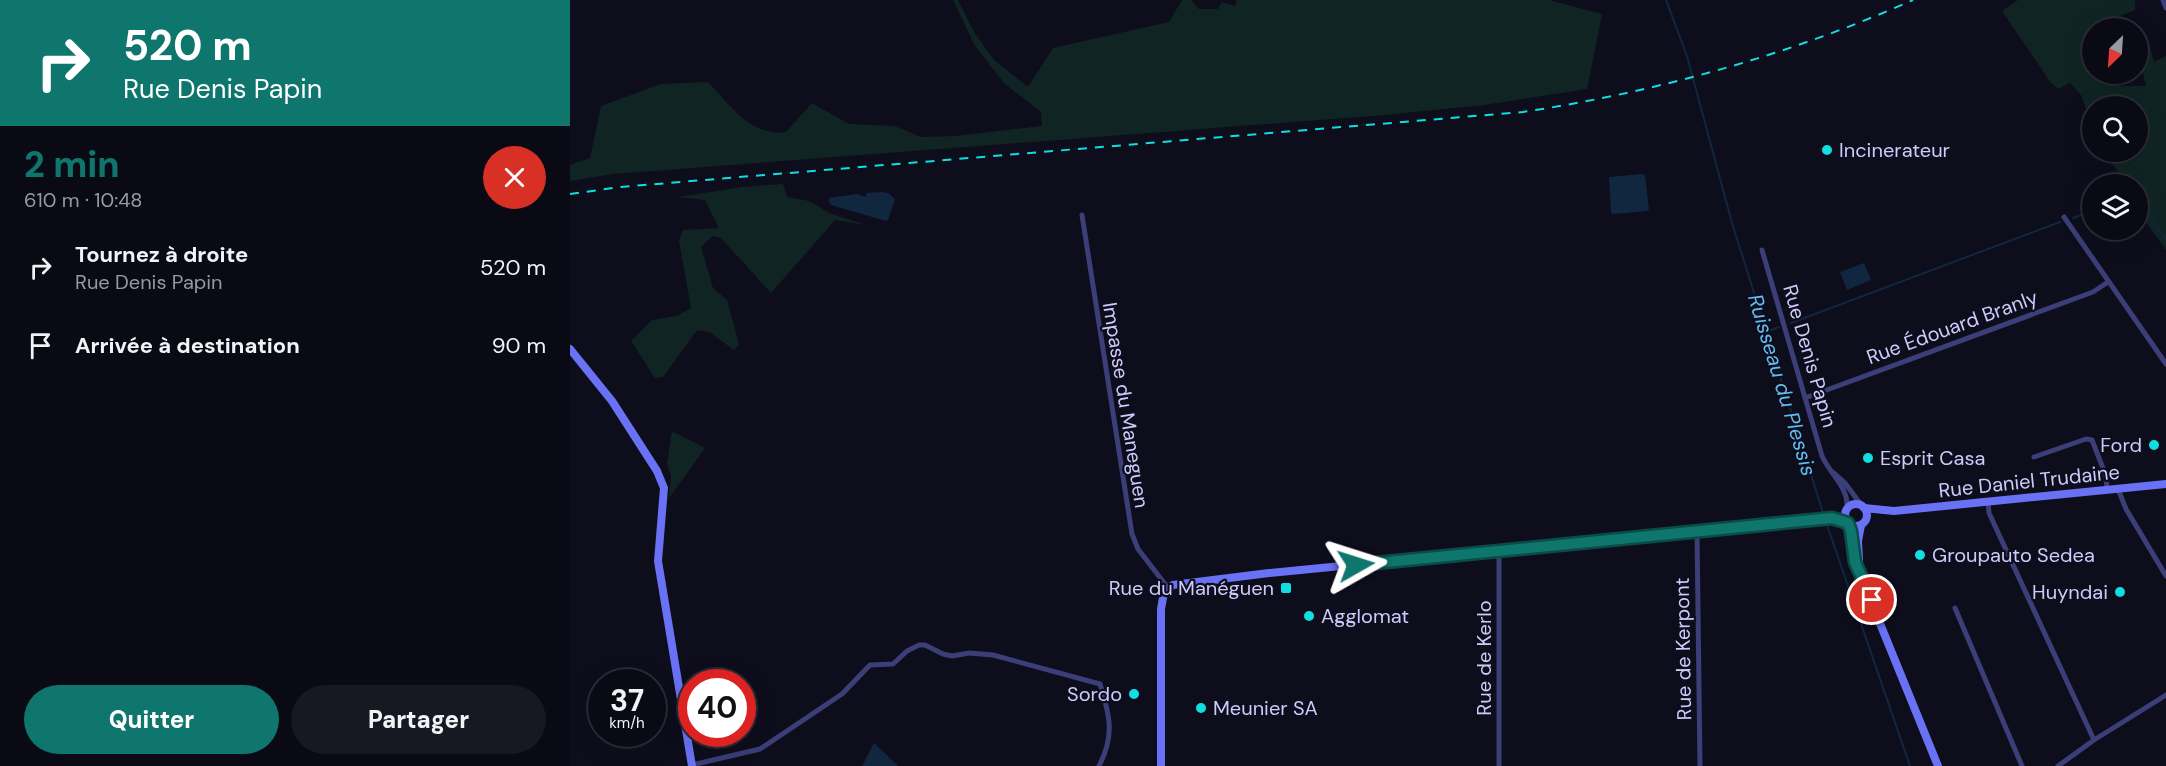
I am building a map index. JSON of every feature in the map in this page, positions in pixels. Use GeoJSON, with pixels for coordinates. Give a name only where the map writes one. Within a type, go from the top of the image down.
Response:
{"type":"FeatureCollection","features":[{"type":"Feature","properties":{"kind":"street"},"geometry":{"type":"LineString","coordinates":[[2163,0],[2166,8]]}},
{"type":"Feature","properties":{"kind":"street","name":"Impasse du Maneguen"},"geometry":{"type":"LineString","coordinates":[[1082,216],[1132,534],[1138,549],[1168,588]]}},
{"type":"Feature","properties":{"kind":"street"},"geometry":{"type":"LineString","coordinates":[[2064,218],[2166,364]]}},
{"type":"Feature","properties":{"kind":"street","name":"Rue Denis Papin"},"geometry":{"type":"LineString","coordinates":[[1762,250],[1822,456],[1845,492],[1847,509]]}},
{"type":"Feature","properties":{"kind":"street","name":"Rue Édouard Branly"},"geometry":{"type":"LineString","coordinates":[[1805,398],[2093,292],[2108,282]]}},
{"type":"Feature","properties":{"kind":"street"},"geometry":{"type":"LineString","coordinates":[[570,349],[612,401],[657,471],[664,488],[658,561],[692,766],[760,749],[842,694],[870,665],[893,664],[907,651],[919,645],[952,656],[969,653],[993,655],[1100,684],[1110,729],[1108,749],[1099,766]]}},
{"type":"Feature","properties":{"kind":"street"},"geometry":{"type":"LineString","coordinates":[[2034,458],[2086,439],[2092,440],[2106,476],[2107,490]]}},
{"type":"Feature","properties":{"kind":"street","name":"Rue Denis Papin"},"geometry":{"type":"LineString","coordinates":[[1830,471],[1845,483],[1863,507]]}},
{"type":"Feature","properties":{"kind":"street","name":"Rue Daniel Trudaine"},"geometry":{"type":"LineString","coordinates":[[1863,523],[1870,518],[1894,512],[2166,484]]}},
{"type":"Feature","properties":{"kind":"street"},"geometry":{"type":"LineString","coordinates":[[2118,489],[2126,509],[2166,576]]}},
{"type":"Feature","properties":{"kind":"street"},"geometry":{"type":"LineString","coordinates":[[1988,502],[1989,513],[2094,740]]}},
{"type":"Feature","properties":{"kind":"street"},"geometry":{"type":"LineString","coordinates":[[1832,518],[1853,505],[1863,507],[1867,513],[1858,549],[1863,579]]}},
{"type":"Feature","properties":{"kind":"street","name":"Rue Daniel Trudaine"},"geometry":{"type":"LineString","coordinates":[[1863,507],[1894,512]]}},
{"type":"Feature","properties":{"kind":"street"},"geometry":{"type":"LineString","coordinates":[[1847,509],[1847,522],[1851,531],[1855,562],[1938,766]]}},
{"type":"Feature","properties":{"kind":"street"},"geometry":{"type":"LineString","coordinates":[[1161,766],[1162,597],[1168,588],[1179,583],[1816,519],[1832,518],[1854,526],[1863,523]]}},
{"type":"Feature","properties":{"kind":"street","name":"Rue de Kerpont"},"geometry":{"type":"LineString","coordinates":[[1697,531],[1700,766]]}},
{"type":"Feature","properties":{"kind":"street","name":"Rue de Kerlo"},"geometry":{"type":"LineString","coordinates":[[1499,550],[1499,766]]}},
{"type":"Feature","properties":{"kind":"street"},"geometry":{"type":"LineString","coordinates":[[1954,608],[2022,766]]}},
{"type":"Feature","properties":{"kind":"street"},"geometry":{"type":"LineString","coordinates":[[2058,766],[2094,740],[2166,695]]}},
{"type":"Feature","properties":{"kind":"green space"},"geometry":{"type":"Polygon","coordinates":[[[953,0],[958,0],[974,32],[994,60],[1028,87],[1053,48],[1169,22],[1182,0],[1191,0],[1199,9],[1218,9],[1222,2],[1235,6],[1237,0],[1549,0],[1602,14],[1587,89],[1484,105],[1384,115],[613,174],[570,181],[570,165],[590,158],[601,106],[661,84],[708,82],[742,118],[762,130],[774,132],[786,132],[812,103],[849,124],[895,126],[921,137],[955,136],[1042,126],[1041,112],[1004,83],[975,46],[953,0]]]}},
{"type":"Feature","properties":{"kind":"green space"},"geometry":{"type":"Polygon","coordinates":[[[2018,0],[2135,0],[2135,10],[2115,18],[2082,18],[2082,84],[2146,86],[2148,84],[2148,41],[2154,62],[2166,56],[2166,250],[2148,225],[2148,174],[2120,174],[2111,162],[2148,162],[2148,96],[2082,98],[2070,83],[2058,89],[2051,83],[2002,11],[2018,0]]]}},
{"type":"Feature","properties":{"kind":"green space"},"geometry":{"type":"Polygon","coordinates":[[[783,184],[787,197],[809,201],[829,213],[866,225],[835,220],[771,293],[721,238],[713,236],[701,247],[713,288],[727,300],[739,344],[734,350],[709,332],[697,330],[663,377],[655,378],[631,341],[652,320],[677,316],[691,308],[679,241],[683,230],[719,228],[705,200],[678,197],[742,187],[783,184]]]}},
{"type":"Feature","properties":{"kind":"green space"},"geometry":{"type":"Polygon","coordinates":[[[673,432],[705,448],[669,498],[671,475],[667,465],[673,432]]]}},
{"type":"Feature","properties":{"kind":"water"},"geometry":{"type":"Polygon","coordinates":[[[1645,175],[1649,209],[1611,213],[1609,177],[1645,175]]]}},
{"type":"Feature","properties":{"kind":"water"},"geometry":{"type":"Polygon","coordinates":[[[883,192],[895,199],[886,221],[831,205],[829,202],[829,198],[857,194],[865,197],[867,193],[883,192]]]}},
{"type":"Feature","properties":{"kind":"water"},"geometry":{"type":"Polygon","coordinates":[[[1864,263],[1871,280],[1847,290],[1840,272],[1864,263]]]}},
{"type":"Feature","properties":{"kind":"water"},"geometry":{"type":"Polygon","coordinates":[[[874,743],[898,766],[862,766],[874,743]]]}},
{"type":"Feature","properties":{"kind":"waterway","name":"Ruisseau du Plessis"},"geometry":{"type":"LineString","coordinates":[[1666,0],[1687,56],[1732,223],[1824,516]]}},
{"type":"Feature","properties":{"kind":"waterway"},"geometry":{"type":"LineString","coordinates":[[2148,213],[2166,240]]}},
{"type":"Feature","properties":{"kind":"waterway"},"geometry":{"type":"LineString","coordinates":[[2073,218],[2082,215]]}},
{"type":"Feature","properties":{"kind":"waterway"},"geometry":{"type":"LineString","coordinates":[[1791,323],[2060,222]]}},
{"type":"Feature","properties":{"kind":"waterway"},"geometry":{"type":"LineString","coordinates":[[1766,332],[1779,327]]}},
{"type":"Feature","properties":{"kind":"waterway","name":"Ruisseau du Plessis"},"geometry":{"type":"LineString","coordinates":[[1826,522],[1910,766]]}},
{"type":"Feature","properties":{"kind":"railway"},"geometry":{"type":"LineString","coordinates":[[570,194],[620,187],[1523,112],[1623,94],[1721,69],[1818,38],[1913,0]]}},
{"type":"Feature","properties":{"kind":"place","name":"Incinerateur"},"geometry":{"type":"Point","coordinates":[1827,150]}},
{"type":"Feature","properties":{"kind":"place","name":"Ford"},"geometry":{"type":"Point","coordinates":[2154,445]}},
{"type":"Feature","properties":{"kind":"place","name":"Esprit Casa"},"geometry":{"type":"Point","coordinates":[1868,458]}},
{"type":"Feature","properties":{"kind":"place","name":"Groupauto Sedea"},"geometry":{"type":"Point","coordinates":[1920,555]}},
{"type":"Feature","properties":{"kind":"place","name":"Rue du Manéguen"},"geometry":{"type":"Point","coordinates":[1286,588]}},
{"type":"Feature","properties":{"kind":"place","name":"Huyndai"},"geometry":{"type":"Point","coordinates":[2120,592]}},
{"type":"Feature","properties":{"kind":"place","name":"Agglomat"},"geometry":{"type":"Point","coordinates":[1309,616]}},
{"type":"Feature","properties":{"kind":"place","name":"Sordo"},"geometry":{"type":"Point","coordinates":[1134,694]}},
{"type":"Feature","properties":{"kind":"place","name":"Meunier SA"},"geometry":{"type":"Point","coordinates":[1201,708]}},
{"type":"Feature","properties":{"kind":"route"},"geometry":{"type":"LineString","coordinates":[[1356,565],[1832,518],[1848,523],[1855,562],[1872,600]]}}]}
